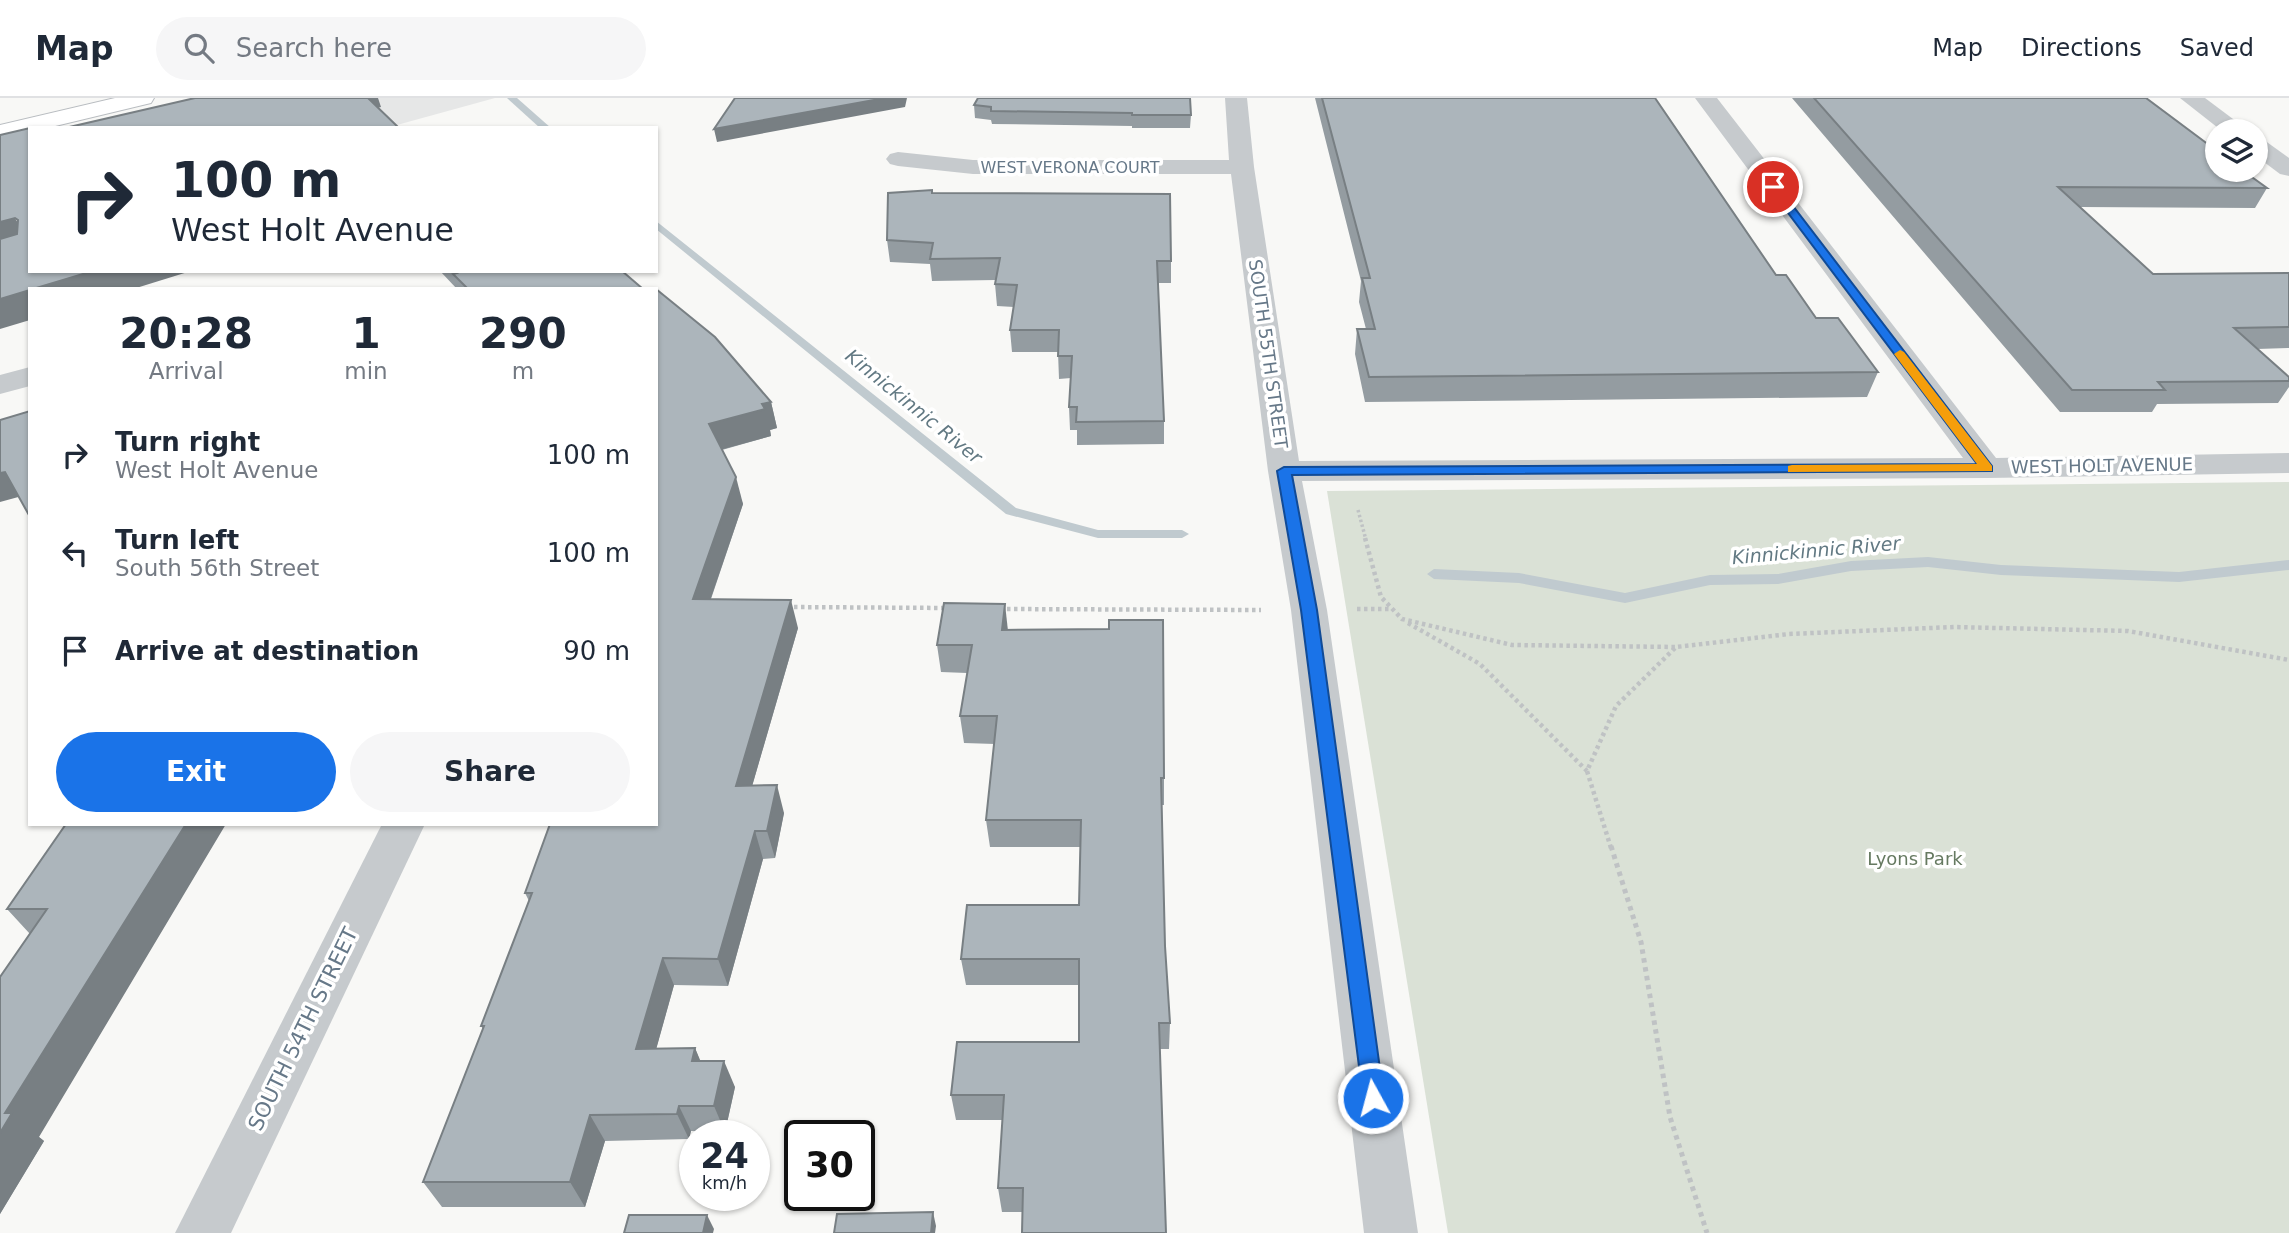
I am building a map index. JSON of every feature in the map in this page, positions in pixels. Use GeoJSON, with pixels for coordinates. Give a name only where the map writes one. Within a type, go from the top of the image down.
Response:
{"type":"FeatureCollection","features":[{"type":"Feature","properties":{"kind":"main road"},"geometry":{"type":"LineString","coordinates":[[0,132],[143,98]]}},
{"type":"Feature","properties":{"kind":"street","name":"SOUTH 55TH STREET"},"geometry":{"type":"LineString","coordinates":[[1236,98],[1242,167],[1284,471],[1309,610],[1391,1233]]}},
{"type":"Feature","properties":{"kind":"street"},"geometry":{"type":"LineString","coordinates":[[1706,98],[1987,468]]}},
{"type":"Feature","properties":{"kind":"street"},"geometry":{"type":"LineString","coordinates":[[2191,98],[2220,119]]}},
{"type":"Feature","properties":{"kind":"street"},"geometry":{"type":"LineString","coordinates":[[2268,154],[2289,169]]}},
{"type":"Feature","properties":{"kind":"street","name":"WEST VERONA COURT"},"geometry":{"type":"LineString","coordinates":[[898,159],[973,167],[1242,167]]}},
{"type":"Feature","properties":{"kind":"street"},"geometry":{"type":"LineString","coordinates":[[0,385],[28,377]]}},
{"type":"Feature","properties":{"kind":"street","name":"WEST HOLT AVENUE"},"geometry":{"type":"LineString","coordinates":[[1284,471],[1987,468],[2289,463]]}},
{"type":"Feature","properties":{"kind":"street","name":"SOUTH 54TH STREET"},"geometry":{"type":"LineString","coordinates":[[202,1233],[403,826]]}},
{"type":"Feature","properties":{"kind":"path"},"geometry":{"type":"LineString","coordinates":[[1357,505],[1381,597],[1402,619],[1480,664],[1587,771],[1642,942],[1670,1118],[1707,1233]]}},
{"type":"Feature","properties":{"kind":"path"},"geometry":{"type":"LineString","coordinates":[[781,607],[961,608]]}},
{"type":"Feature","properties":{"kind":"path"},"geometry":{"type":"LineString","coordinates":[[988,608],[1309,610]]}},
{"type":"Feature","properties":{"kind":"path"},"geometry":{"type":"LineString","coordinates":[[1402,619],[1512,645],[1676,647],[1789,634],[1967,627],[2128,631],[2289,660]]}},
{"type":"Feature","properties":{"kind":"path"},"geometry":{"type":"LineString","coordinates":[[1587,771],[1616,706],[1676,647]]}},
{"type":"Feature","properties":{"kind":"shaded area"},"geometry":{"type":"Polygon","coordinates":[[[275,98],[495,98],[393,126],[379,126],[275,98]]]}},
{"type":"Feature","properties":{"kind":"green space","name":"Lyons Park"},"geometry":{"type":"Polygon","coordinates":[[[2289,482],[2289,1233],[1448,1233],[1327,491],[2289,482]]]}},
{"type":"Feature","properties":{"kind":"building"},"geometry":{"type":"Polygon","coordinates":[[[195,98],[368,98],[397,126],[74,126],[195,98]]]}},
{"type":"Feature","properties":{"kind":"building"},"geometry":{"type":"Polygon","coordinates":[[[735,98],[885,98],[714,129],[735,98]]]}},
{"type":"Feature","properties":{"kind":"building"},"geometry":{"type":"Polygon","coordinates":[[[978,98],[1190,98],[1191,115],[991,111],[991,107],[974,105],[978,98]]]}},
{"type":"Feature","properties":{"kind":"building"},"geometry":{"type":"Polygon","coordinates":[[[1322,98],[1655,98],[1776,275],[1786,275],[1816,318],[1838,318],[1878,372],[1369,377],[1357,329],[1375,329],[1362,278],[1370,278],[1322,98]]]}},
{"type":"Feature","properties":{"kind":"building"},"geometry":{"type":"Polygon","coordinates":[[[1814,98],[2146,98],[2205,142],[2205,182],[2259,182],[2267,188],[2058,187],[2153,274],[2289,273],[2289,327],[2234,328],[2289,377],[2289,381],[2158,382],[2165,390],[2072,390],[1814,98]]]}},
{"type":"Feature","properties":{"kind":"building"},"geometry":{"type":"Polygon","coordinates":[[[28,128],[28,273],[86,273],[40,287],[28,287],[28,291],[0,299],[0,239],[17,234],[18,220],[15,218],[0,222],[0,135],[28,128]]]}},
{"type":"Feature","properties":{"kind":"building"},"geometry":{"type":"Polygon","coordinates":[[[932,190],[932,193],[1170,194],[1171,261],[1157,261],[1164,421],[1076,422],[1077,407],[1069,407],[1072,356],[1058,356],[1059,330],[1010,330],[1017,285],[995,284],[1000,258],[930,259],[933,243],[887,240],[888,193],[932,190]]]}},
{"type":"Feature","properties":{"kind":"building"},"geometry":{"type":"Polygon","coordinates":[[[624,273],[641,287],[466,287],[453,274],[624,273]]]}},
{"type":"Feature","properties":{"kind":"building"},"geometry":{"type":"Polygon","coordinates":[[[658,291],[715,337],[771,402],[762,404],[765,409],[709,424],[736,477],[693,599],[791,600],[736,786],[777,785],[767,831],[755,831],[718,959],[663,958],[636,1049],[695,1048],[692,1061],[724,1061],[714,1106],[679,1106],[677,1114],[590,1115],[570,1182],[423,1182],[532,893],[525,893],[549,826],[658,826],[658,291]]]}},
{"type":"Feature","properties":{"kind":"building"},"geometry":{"type":"Polygon","coordinates":[[[28,412],[28,513],[5,472],[0,473],[0,420],[28,412]]]}},
{"type":"Feature","properties":{"kind":"building"},"geometry":{"type":"Polygon","coordinates":[[[944,603],[1005,604],[1002,630],[1109,629],[1109,620],[1163,620],[1164,778],[1161,778],[1165,946],[1170,1023],[1159,1023],[1166,1233],[1022,1233],[1023,1188],[998,1188],[1004,1095],[951,1095],[957,1042],[1079,1042],[1079,959],[961,959],[967,905],[1079,905],[1081,820],[986,820],[997,716],[960,716],[972,645],[937,645],[944,603]]]}},
{"type":"Feature","properties":{"kind":"building"},"geometry":{"type":"Polygon","coordinates":[[[65,826],[185,826],[5,1113],[12,1113],[0,1133],[0,977],[47,909],[7,909],[65,826]]]}},
{"type":"Feature","properties":{"kind":"building"},"geometry":{"type":"Polygon","coordinates":[[[933,1212],[931,1233],[834,1233],[837,1214],[933,1212]]]}},
{"type":"Feature","properties":{"kind":"building"},"geometry":{"type":"Polygon","coordinates":[[[629,1215],[707,1215],[703,1233],[624,1233],[629,1215]]]}},
{"type":"Feature","properties":{"kind":"waterway","name":"Kinnickinnic River"},"geometry":{"type":"LineString","coordinates":[[512,98],[544,126]]}},
{"type":"Feature","properties":{"kind":"waterway","name":"Kinnickinnic River"},"geometry":{"type":"LineString","coordinates":[[658,226],[1011,511],[1098,534],[1182,534]]}},
{"type":"Feature","properties":{"kind":"waterway","name":"Kinnickinnic River"},"geometry":{"type":"LineString","coordinates":[[1434,574],[1519,578],[1625,598],[1710,580],[1778,579],[1851,566],[1928,562],[2001,570],[2179,577],[2289,565]]}},
{"type":"Feature","properties":{"kind":"slow traffic"},"geometry":{"type":"LineString","coordinates":[[1792,469],[1987,468],[1900,354]]}},
{"type":"Feature","properties":{"kind":"route"},"geometry":{"type":"LineString","coordinates":[[1373,1098],[1309,610],[1284,471],[1987,468],[1773,187]]}}]}
